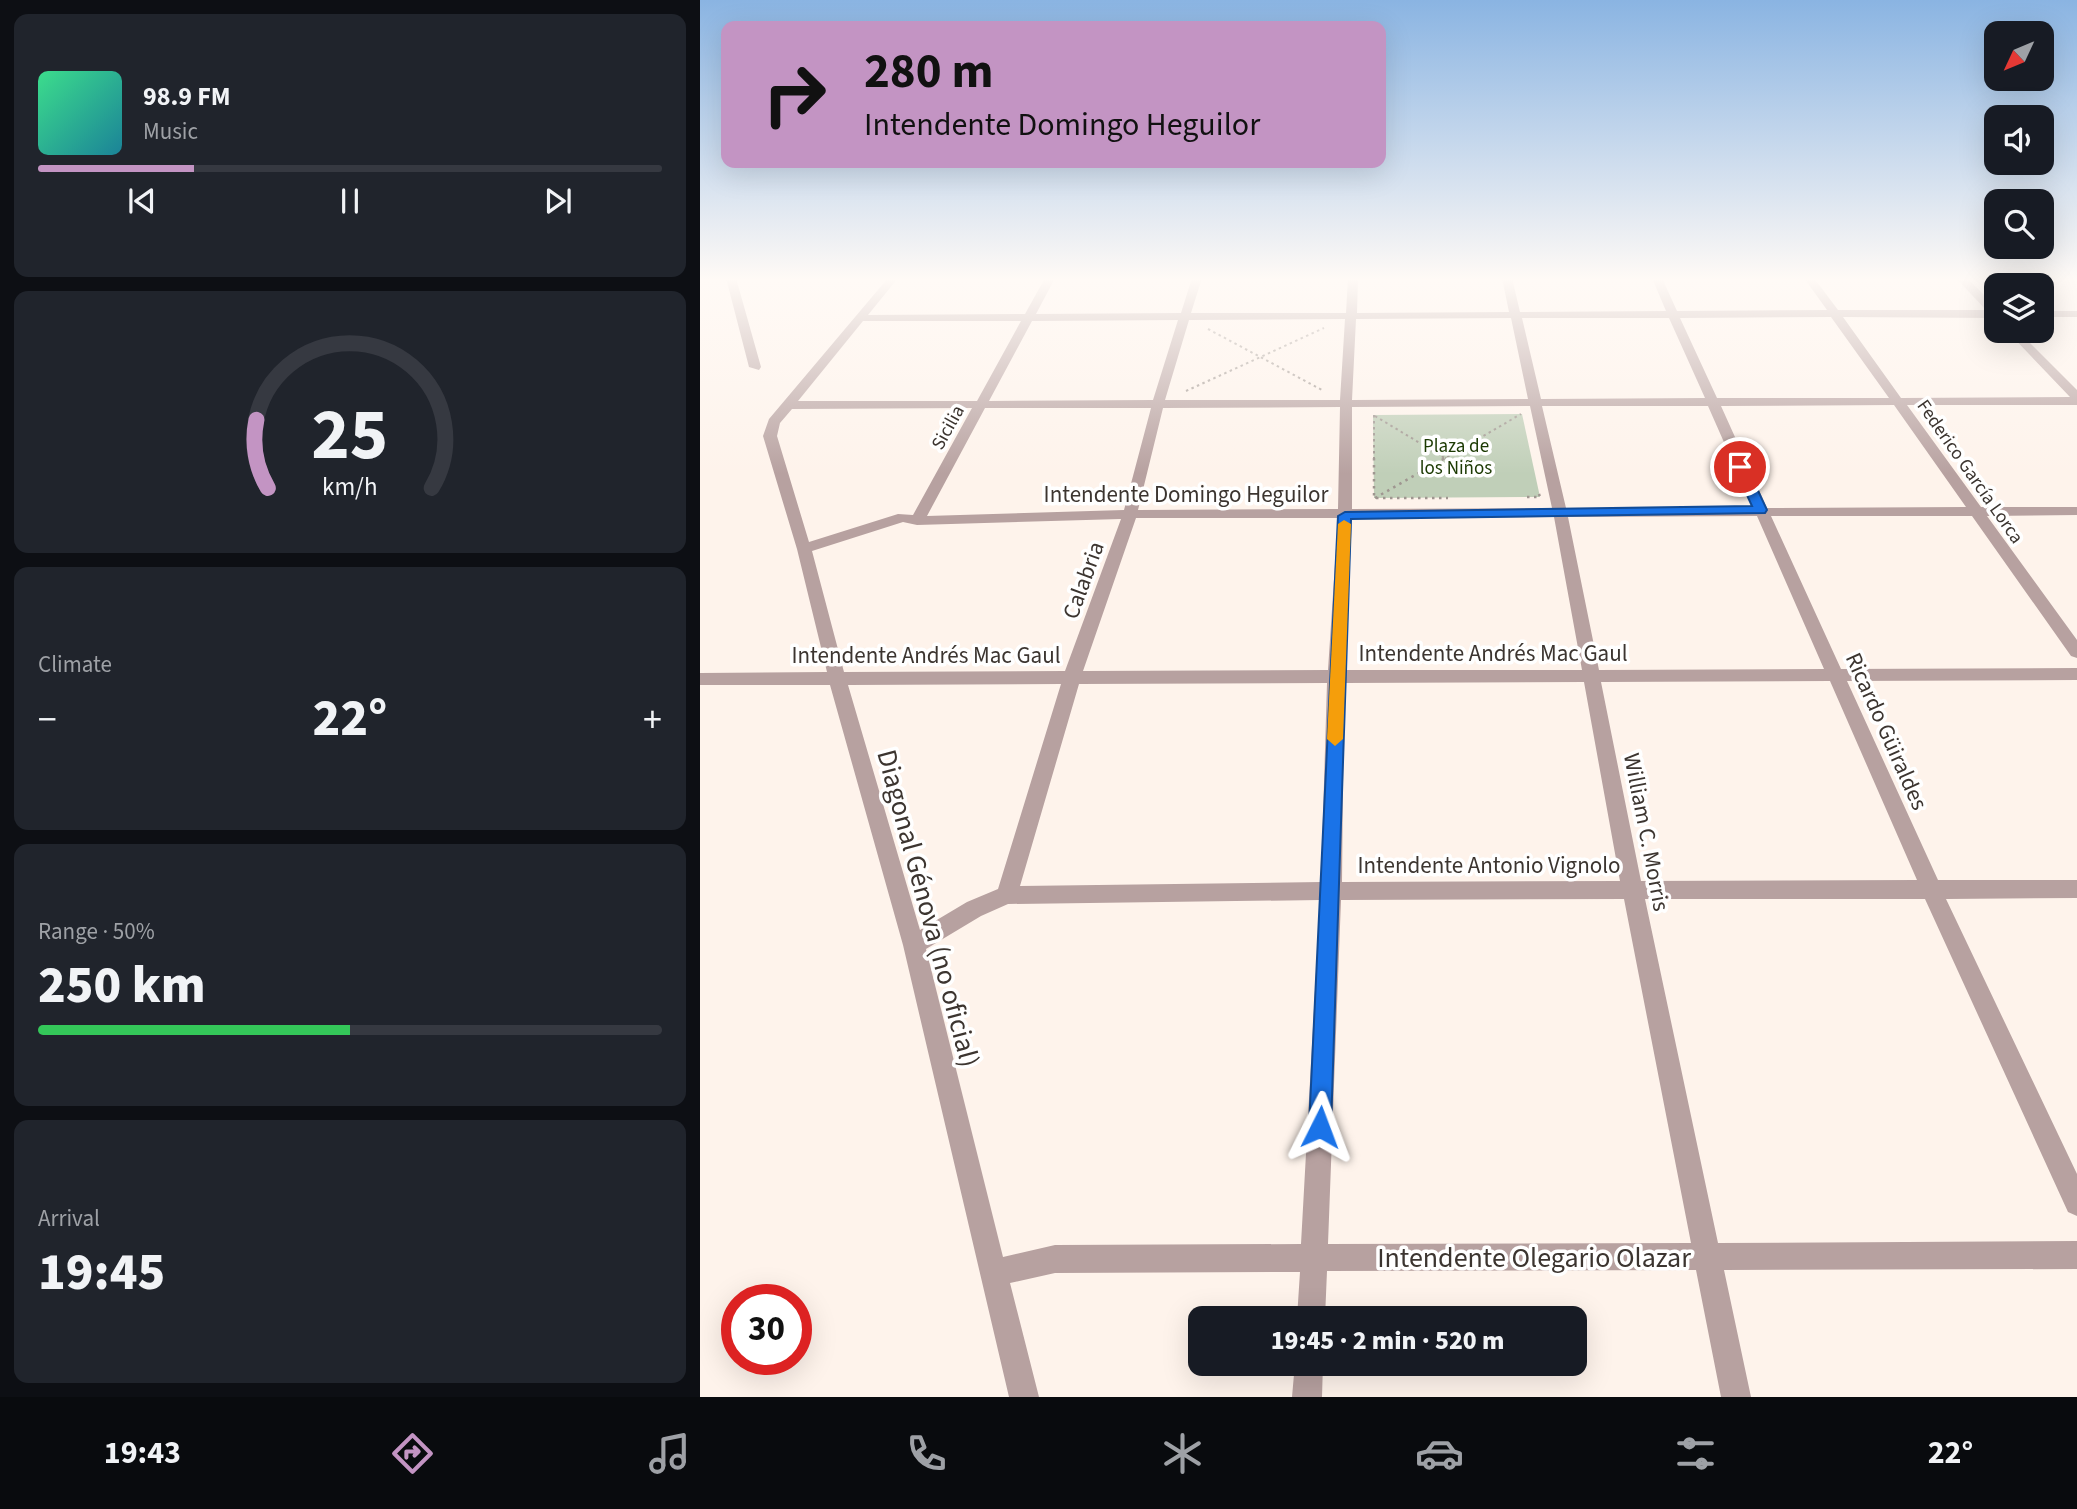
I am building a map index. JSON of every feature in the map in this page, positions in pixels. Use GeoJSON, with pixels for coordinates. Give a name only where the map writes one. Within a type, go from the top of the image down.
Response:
{"type":"FeatureCollection","features":[{"type":"Feature","properties":{"kind":"street"},"geometry":{"type":"LineString","coordinates":[[749,343],[755,368]]}},
{"type":"Feature","properties":{"kind":"street"},"geometry":{"type":"LineString","coordinates":[[790,405],[840,343]]}},
{"type":"Feature","properties":{"kind":"street","name":"Sicilia"},"geometry":{"type":"LineString","coordinates":[[917,521],[1015,343]]}},
{"type":"Feature","properties":{"kind":"street","name":"Calabria"},"geometry":{"type":"LineString","coordinates":[[1006,895],[1072,677],[1130,514],[1158,404],[1177,343]]}},
{"type":"Feature","properties":{"kind":"street"},"geometry":{"type":"LineString","coordinates":[[1312,1306],[1331,891],[1349,343]]}},
{"type":"Feature","properties":{"kind":"street","name":"William C. Morris"},"geometry":{"type":"LineString","coordinates":[[1521,343],[1529,408],[1560,512],[1632,889],[1736,1397]]}},
{"type":"Feature","properties":{"kind":"street","name":"Ricardo Güiraldes"},"geometry":{"type":"LineString","coordinates":[[1684,343],[2077,1203]]}},
{"type":"Feature","properties":{"kind":"street","name":"Federico García Lorca"},"geometry":{"type":"LineString","coordinates":[[1856,343],[2077,652]]}},
{"type":"Feature","properties":{"kind":"street"},"geometry":{"type":"LineString","coordinates":[[2024,343],[2077,399]]}},
{"type":"Feature","properties":{"kind":"street"},"geometry":{"type":"LineString","coordinates":[[790,405],[1346,403],[1529,408],[1711,402],[2077,399]]}},
{"type":"Feature","properties":{"kind":"street","name":"Diagonal Génova (no oficial)"},"geometry":{"type":"LineString","coordinates":[[790,405],[774,422],[770,436],[914,945],[1024,1397]]}},
{"type":"Feature","properties":{"kind":"street","name":"Intendente Domingo Heguilor"},"geometry":{"type":"LineString","coordinates":[[804,549],[903,517],[917,521],[1130,514],[1345,516],[1760,510],[2077,511]]}},
{"type":"Feature","properties":{"kind":"street","name":"Intendente Andrés Mac Gaul"},"geometry":{"type":"LineString","coordinates":[[700,679],[2077,674]]}},
{"type":"Feature","properties":{"kind":"street","name":"Intendente Antonio Vignolo"},"geometry":{"type":"LineString","coordinates":[[914,945],[974,909],[1006,895],[1632,889],[2077,889]]}},
{"type":"Feature","properties":{"kind":"street","name":"Intendente Olegario Olazar"},"geometry":{"type":"LineString","coordinates":[[992,1273],[1055,1259],[2077,1255]]}},
{"type":"Feature","properties":{"kind":"street"},"geometry":{"type":"LineString","coordinates":[[1307,1397],[1308,1376]]}},
{"type":"Feature","properties":{"kind":"path"},"geometry":{"type":"LineString","coordinates":[[1234,343],[1346,403]]}},
{"type":"Feature","properties":{"kind":"path"},"geometry":{"type":"LineString","coordinates":[[1158,404],[1290,343]]}},
{"type":"Feature","properties":{"kind":"path"},"geometry":{"type":"LineString","coordinates":[[1508,414],[1529,408]]}},
{"type":"Feature","properties":{"kind":"path"},"geometry":{"type":"LineString","coordinates":[[1374,498],[1529,408]]}},
{"type":"Feature","properties":{"kind":"path"},"geometry":{"type":"LineString","coordinates":[[1373,415],[1474,475]]}},
{"type":"Feature","properties":{"kind":"path"},"geometry":{"type":"LineString","coordinates":[[1373,415],[1387,415]]}},
{"type":"Feature","properties":{"kind":"path"},"geometry":{"type":"LineString","coordinates":[[1373,415],[1374,498]]}},
{"type":"Feature","properties":{"kind":"path"},"geometry":{"type":"LineString","coordinates":[[1527,497],[1540,497],[1537,485]]}},
{"type":"Feature","properties":{"kind":"path"},"geometry":{"type":"LineString","coordinates":[[1374,498],[1448,498]]}},
{"type":"Feature","properties":{"kind":"green space","name":"Plaza de los Niños"},"geometry":{"type":"Polygon","coordinates":[[[1522,414],[1540,497],[1374,498],[1373,415],[1522,414]]]}},
{"type":"Feature","properties":{"kind":"slow traffic"},"geometry":{"type":"LineString","coordinates":[[1335,739],[1344,524]]}},
{"type":"Feature","properties":{"kind":"route"},"geometry":{"type":"LineString","coordinates":[[1320,1127],[1331,891],[1336,676],[1345,516],[1760,510],[1740,467]]}}]}
